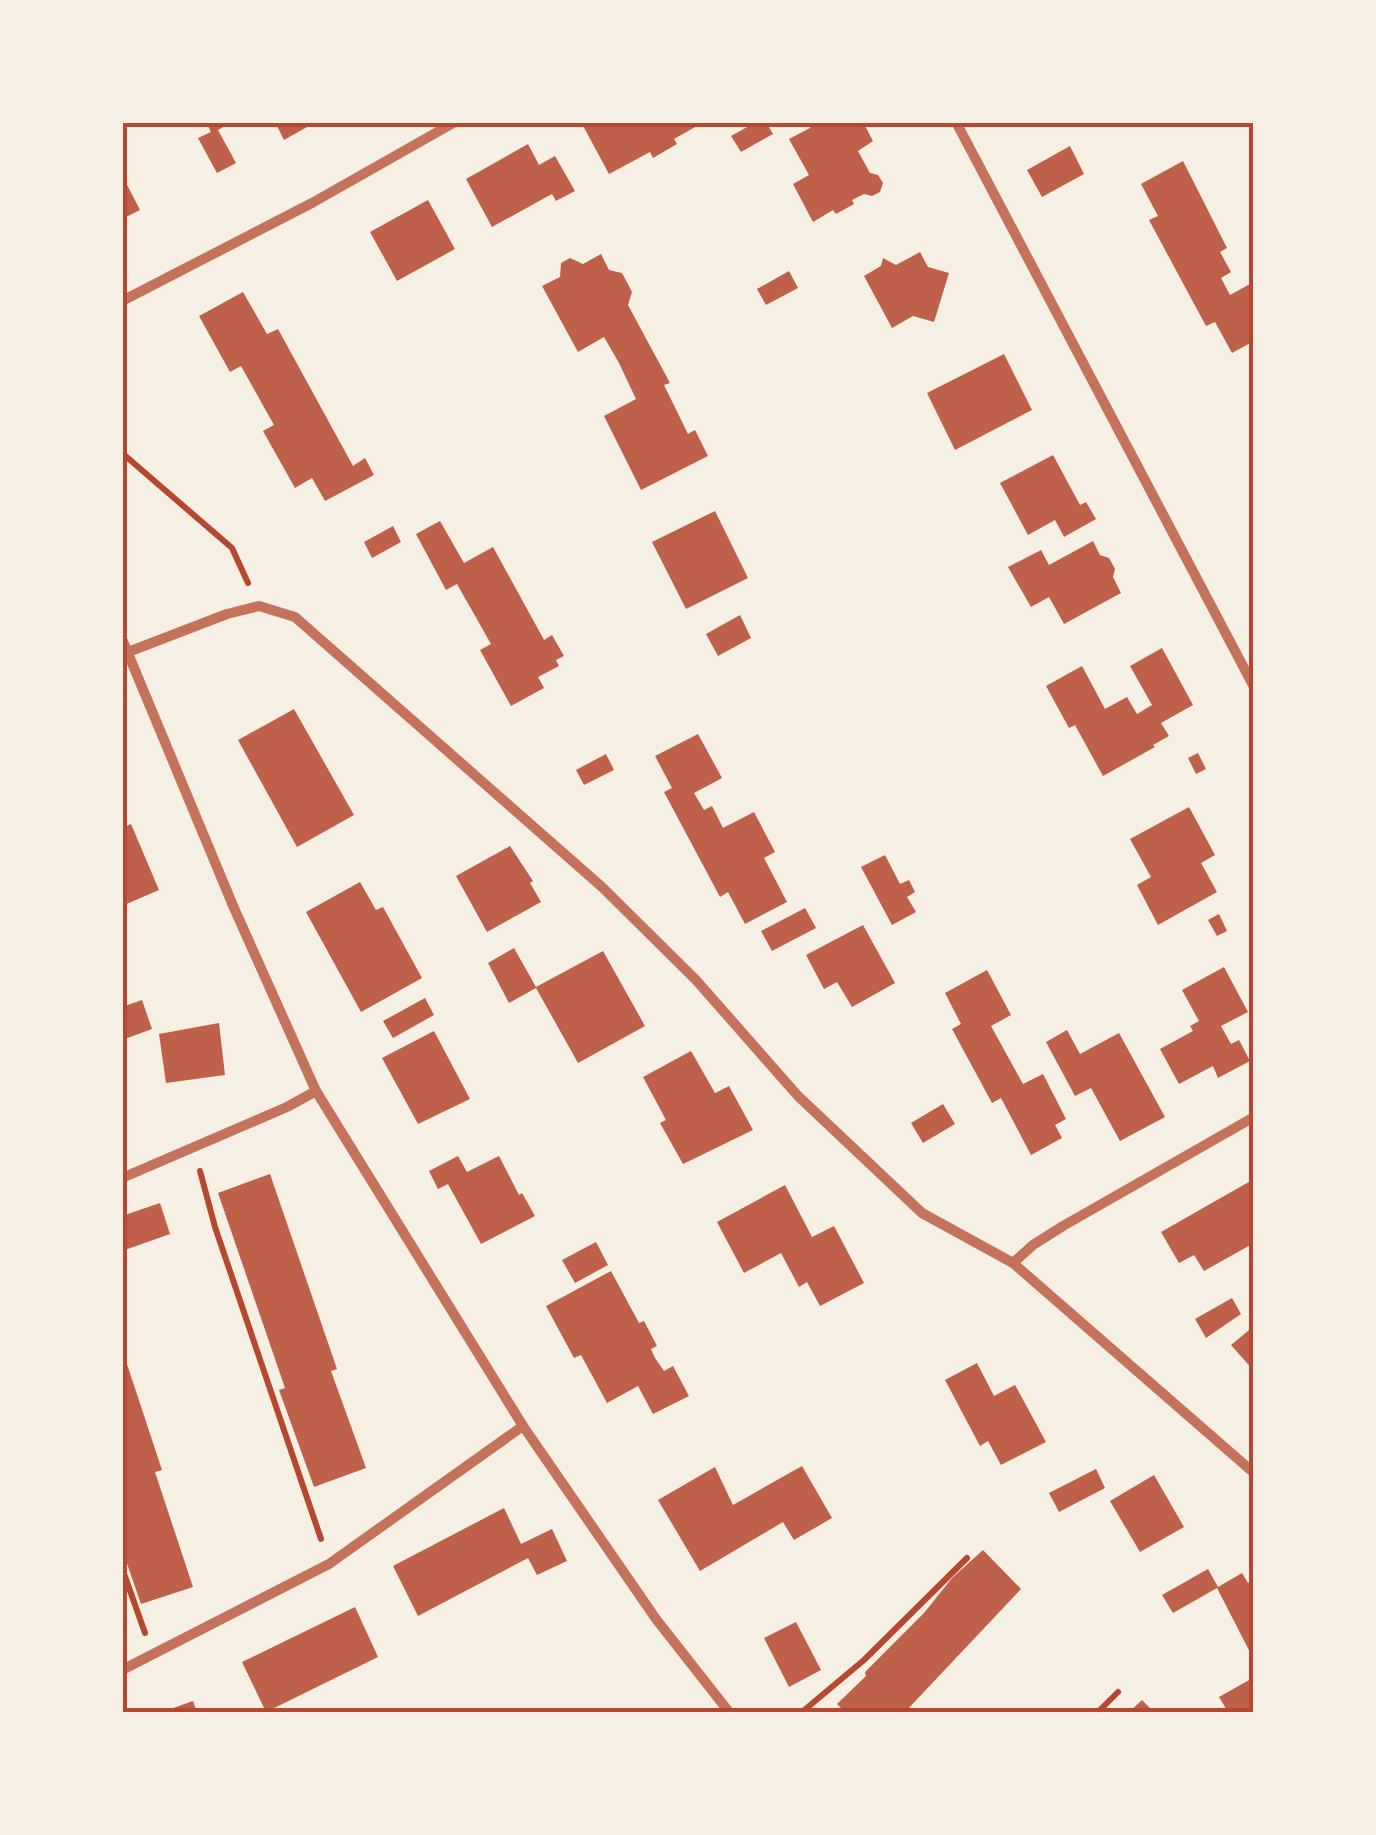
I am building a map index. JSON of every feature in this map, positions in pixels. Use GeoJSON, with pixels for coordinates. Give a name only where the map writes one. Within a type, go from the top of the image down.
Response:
{"type":"FeatureCollection","features":[{"type":"Feature","properties":{"kind":"street"},"geometry":{"type":"LineString","coordinates":[[122,301],[312,203],[455,122]]}},
{"type":"Feature","properties":{"kind":"street"},"geometry":{"type":"LineString","coordinates":[[956,122],[1254,687]]}},
{"type":"Feature","properties":{"kind":"street"},"geometry":{"type":"LineString","coordinates":[[128,652],[226,614],[259,606],[295,617],[602,887],[696,980],[798,1096],[922,1212],[1013,1263],[1254,1473]]}},
{"type":"Feature","properties":{"kind":"street"},"geometry":{"type":"LineString","coordinates":[[122,638],[234,908],[316,1091],[523,1426],[656,1619],[729,1712]]}},
{"type":"Feature","properties":{"kind":"street"},"geometry":{"type":"LineString","coordinates":[[122,1178],[316,1091]]}},
{"type":"Feature","properties":{"kind":"street"},"geometry":{"type":"LineString","coordinates":[[1013,1263],[1033,1244],[1254,1117]]}},
{"type":"Feature","properties":{"kind":"street"},"geometry":{"type":"LineString","coordinates":[[122,1670],[329,1564],[523,1426]]}},
{"type":"Feature","properties":{"kind":"path"},"geometry":{"type":"LineString","coordinates":[[122,453],[232,548],[259,606]]}},
{"type":"Feature","properties":{"kind":"path"},"geometry":{"type":"LineString","coordinates":[[194,1146],[215,1227],[329,1564]]}},
{"type":"Feature","properties":{"kind":"path"},"geometry":{"type":"LineString","coordinates":[[802,1712],[864,1660],[967,1558]]}},
{"type":"Feature","properties":{"kind":"path"},"geometry":{"type":"LineString","coordinates":[[122,1568],[153,1657]]}},
{"type":"Feature","properties":{"kind":"path"},"geometry":{"type":"LineString","coordinates":[[1098,1712],[1118,1692]]}},
{"type":"Feature","properties":{"kind":"building"},"geometry":{"type":"Polygon","coordinates":[[[206,122],[232,122],[218,130],[236,163],[217,173],[198,138],[211,132],[206,122]]]}},
{"type":"Feature","properties":{"kind":"building"},"geometry":{"type":"Polygon","coordinates":[[[275,122],[316,122],[284,140],[275,122]]]}},
{"type":"Feature","properties":{"kind":"building"},"geometry":{"type":"Polygon","coordinates":[[[581,122],[704,122],[674,139],[677,144],[653,158],[650,152],[609,174],[581,122]]]}},
{"type":"Feature","properties":{"kind":"building"},"geometry":{"type":"Polygon","coordinates":[[[756,122],[766,122],[773,134],[741,152],[731,136],[756,122]]]}},
{"type":"Feature","properties":{"kind":"building"},"geometry":{"type":"Polygon","coordinates":[[[811,122],[863,122],[873,141],[858,151],[870,173],[878,175],[883,183],[880,192],[864,194],[836,214],[833,210],[813,222],[793,184],[809,175],[789,139],[810,128],[811,122]]]}},
{"type":"Feature","properties":{"kind":"building"},"geometry":{"type":"Polygon","coordinates":[[[528,144],[539,165],[555,156],[575,191],[556,201],[552,194],[492,227],[466,179],[528,144]]]}},
{"type":"Feature","properties":{"kind":"building"},"geometry":{"type":"Polygon","coordinates":[[[1070,146],[1084,174],[1042,197],[1027,170],[1070,146]]]}},
{"type":"Feature","properties":{"kind":"building"},"geometry":{"type":"Polygon","coordinates":[[[1183,161],[1227,248],[1220,252],[1231,272],[1221,278],[1230,295],[1250,284],[1254,291],[1254,341],[1232,353],[1215,322],[1206,326],[1149,220],[1158,216],[1141,184],[1183,161]]]}},
{"type":"Feature","properties":{"kind":"building"},"geometry":{"type":"Polygon","coordinates":[[[122,175],[140,210],[122,219],[122,175]]]}},
{"type":"Feature","properties":{"kind":"building"},"geometry":{"type":"Polygon","coordinates":[[[428,200],[455,249],[397,281],[370,232],[428,200]]]}},
{"type":"Feature","properties":{"kind":"building"},"geometry":{"type":"Polygon","coordinates":[[[920,252],[928,267],[949,273],[934,322],[913,316],[892,328],[864,276],[881,266],[883,258],[896,265],[920,252]]]}},
{"type":"Feature","properties":{"kind":"building"},"geometry":{"type":"Polygon","coordinates":[[[601,254],[609,270],[622,273],[632,292],[628,305],[670,383],[664,385],[688,434],[695,430],[708,456],[641,490],[604,416],[636,399],[619,363],[604,337],[578,352],[542,286],[560,277],[561,263],[570,258],[583,264],[601,254]]]}},
{"type":"Feature","properties":{"kind":"building"},"geometry":{"type":"Polygon","coordinates":[[[789,271],[798,288],[766,305],[757,289],[789,271]]]}},
{"type":"Feature","properties":{"kind":"building"},"geometry":{"type":"Polygon","coordinates":[[[243,292],[267,334],[278,329],[353,466],[365,458],[374,475],[325,501],[312,478],[295,488],[263,431],[274,425],[241,366],[230,372],[199,316],[243,292]]]}},
{"type":"Feature","properties":{"kind":"building"},"geometry":{"type":"Polygon","coordinates":[[[1004,354],[1032,410],[955,450],[927,393],[1004,354]]]}},
{"type":"Feature","properties":{"kind":"building"},"geometry":{"type":"Polygon","coordinates":[[[1053,455],[1080,505],[1086,502],[1096,519],[1064,537],[1055,520],[1028,535],[1000,483],[1053,455]]]}},
{"type":"Feature","properties":{"kind":"building"},"geometry":{"type":"Polygon","coordinates":[[[715,511],[748,578],[686,609],[652,542],[715,511]]]}},
{"type":"Feature","properties":{"kind":"building"},"geometry":{"type":"Polygon","coordinates":[[[440,521],[464,563],[493,547],[544,640],[552,635],[564,656],[556,660],[559,666],[538,677],[544,688],[511,706],[480,650],[491,644],[457,584],[446,590],[416,534],[440,521]]]}},
{"type":"Feature","properties":{"kind":"building"},"geometry":{"type":"Polygon","coordinates":[[[393,526],[401,542],[372,558],[364,542],[393,526]]]}},
{"type":"Feature","properties":{"kind":"building"},"geometry":{"type":"Polygon","coordinates":[[[1093,541],[1100,555],[1109,558],[1115,569],[1113,577],[1121,593],[1064,624],[1049,597],[1031,607],[1008,567],[1041,550],[1049,565],[1093,541]]]}},
{"type":"Feature","properties":{"kind":"building"},"geometry":{"type":"Polygon","coordinates":[[[740,615],[751,638],[718,656],[706,634],[740,615]]]}},
{"type":"Feature","properties":{"kind":"building"},"geometry":{"type":"Polygon","coordinates":[[[1162,648],[1193,705],[1161,723],[1169,736],[1103,776],[1075,725],[1069,728],[1046,686],[1082,666],[1105,709],[1127,697],[1137,714],[1152,705],[1130,666],[1162,648]]]}},
{"type":"Feature","properties":{"kind":"building"},"geometry":{"type":"Polygon","coordinates":[[[294,709],[354,815],[297,847],[238,740],[294,709]]]}},
{"type":"Feature","properties":{"kind":"building"},"geometry":{"type":"Polygon","coordinates":[[[698,734],[722,778],[694,793],[704,810],[712,806],[723,828],[754,812],[775,852],[764,858],[787,902],[745,924],[728,892],[720,897],[664,792],[672,788],[655,756],[698,734]]]}},
{"type":"Feature","properties":{"kind":"building"},"geometry":{"type":"Polygon","coordinates":[[[1198,753],[1206,769],[1196,774],[1188,758],[1198,753]]]}},
{"type":"Feature","properties":{"kind":"building"},"geometry":{"type":"Polygon","coordinates":[[[606,754],[614,770],[584,785],[576,770],[606,754]]]}},
{"type":"Feature","properties":{"kind":"building"},"geometry":{"type":"Polygon","coordinates":[[[1189,807],[1215,855],[1201,863],[1217,892],[1158,925],[1137,885],[1151,877],[1130,839],[1189,807]]]}},
{"type":"Feature","properties":{"kind":"building"},"geometry":{"type":"Polygon","coordinates":[[[131,824],[159,890],[122,906],[122,828],[131,824]]]}},
{"type":"Feature","properties":{"kind":"building"},"geometry":{"type":"Polygon","coordinates":[[[510,846],[533,881],[530,883],[541,902],[487,932],[456,876],[510,846]]]}},
{"type":"Feature","properties":{"kind":"building"},"geometry":{"type":"Polygon","coordinates":[[[885,855],[900,884],[909,880],[915,892],[907,897],[916,912],[892,925],[861,867],[885,855]]]}},
{"type":"Feature","properties":{"kind":"building"},"geometry":{"type":"Polygon","coordinates":[[[360,882],[376,910],[383,907],[422,978],[361,1012],[306,912],[360,882]]]}},
{"type":"Feature","properties":{"kind":"building"},"geometry":{"type":"Polygon","coordinates":[[[805,908],[816,928],[772,951],[761,931],[805,908]]]}},
{"type":"Feature","properties":{"kind":"building"},"geometry":{"type":"Polygon","coordinates":[[[1219,914],[1227,931],[1217,936],[1208,920],[1219,914]]]}},
{"type":"Feature","properties":{"kind":"building"},"geometry":{"type":"Polygon","coordinates":[[[863,925],[895,983],[852,1007],[837,982],[824,989],[806,955],[863,925]]]}},
{"type":"Feature","properties":{"kind":"building"},"geometry":{"type":"Polygon","coordinates":[[[514,948],[536,987],[603,951],[645,1026],[578,1063],[536,988],[509,1003],[488,963],[514,948]]]}},
{"type":"Feature","properties":{"kind":"building"},"geometry":{"type":"Polygon","coordinates":[[[1224,967],[1248,1012],[1221,1026],[1231,1044],[1239,1040],[1250,1061],[1218,1078],[1213,1066],[1179,1084],[1160,1049],[1193,1031],[1190,1026],[1199,1021],[1182,990],[1224,967]]]}},
{"type":"Feature","properties":{"kind":"building"},"geometry":{"type":"Polygon","coordinates":[[[987,970],[1011,1015],[991,1026],[1023,1084],[1043,1074],[1066,1119],[1055,1125],[1062,1138],[1031,1155],[1001,1098],[992,1103],[952,1029],[961,1024],[945,993],[987,970]]]}},
{"type":"Feature","properties":{"kind":"building"},"geometry":{"type":"Polygon","coordinates":[[[425,998],[434,1015],[393,1038],[383,1021],[425,998]]]}},
{"type":"Feature","properties":{"kind":"building"},"geometry":{"type":"Polygon","coordinates":[[[142,1000],[152,1029],[122,1040],[122,1007],[142,1000]]]}},
{"type":"Feature","properties":{"kind":"building"},"geometry":{"type":"Polygon","coordinates":[[[219,1023],[225,1075],[166,1083],[159,1034],[219,1023]]]}},
{"type":"Feature","properties":{"kind":"building"},"geometry":{"type":"Polygon","coordinates":[[[1067,1030],[1080,1054],[1119,1033],[1165,1117],[1120,1141],[1091,1088],[1075,1096],[1046,1042],[1067,1030]]]}},
{"type":"Feature","properties":{"kind":"building"},"geometry":{"type":"Polygon","coordinates":[[[434,1031],[470,1099],[418,1124],[382,1058],[434,1031]]]}},
{"type":"Feature","properties":{"kind":"building"},"geometry":{"type":"Polygon","coordinates":[[[691,1051],[715,1093],[729,1086],[753,1130],[683,1164],[660,1123],[666,1120],[643,1077],[691,1051]]]}},
{"type":"Feature","properties":{"kind":"building"},"geometry":{"type":"Polygon","coordinates":[[[943,1104],[955,1124],[923,1143],[911,1123],[943,1104]]]}},
{"type":"Feature","properties":{"kind":"building"},"geometry":{"type":"Polygon","coordinates":[[[458,1156],[467,1172],[499,1156],[535,1216],[481,1244],[448,1184],[438,1189],[429,1171],[458,1156]]]}},
{"type":"Feature","properties":{"kind":"building"},"geometry":{"type":"Polygon","coordinates":[[[270,1174],[337,1369],[331,1371],[366,1468],[314,1487],[279,1390],[285,1388],[218,1193],[270,1174]]]}},
{"type":"Feature","properties":{"kind":"building"},"geometry":{"type":"Polygon","coordinates":[[[1254,1179],[1254,1243],[1204,1271],[1194,1255],[1179,1263],[1161,1232],[1254,1179]]]}},
{"type":"Feature","properties":{"kind":"building"},"geometry":{"type":"Polygon","coordinates":[[[785,1185],[812,1237],[834,1226],[864,1283],[820,1306],[807,1282],[799,1287],[781,1253],[744,1273],[717,1222],[785,1185]]]}},
{"type":"Feature","properties":{"kind":"building"},"geometry":{"type":"Polygon","coordinates":[[[160,1203],[170,1234],[122,1251],[122,1216],[160,1203]]]}},
{"type":"Feature","properties":{"kind":"building"},"geometry":{"type":"Polygon","coordinates":[[[596,1242],[608,1265],[575,1283],[562,1260],[596,1242]]]}},
{"type":"Feature","properties":{"kind":"building"},"geometry":{"type":"Polygon","coordinates":[[[611,1271],[639,1323],[644,1321],[657,1346],[651,1349],[655,1358],[664,1371],[673,1366],[689,1396],[653,1414],[638,1386],[607,1403],[581,1355],[574,1358],[546,1306],[611,1271]]]}},
{"type":"Feature","properties":{"kind":"building"},"geometry":{"type":"Polygon","coordinates":[[[1232,1298],[1241,1314],[1206,1338],[1195,1319],[1232,1298]]]}},
{"type":"Feature","properties":{"kind":"building"},"geometry":{"type":"Polygon","coordinates":[[[1254,1326],[1254,1371],[1231,1345],[1254,1326]]]}},
{"type":"Feature","properties":{"kind":"building"},"geometry":{"type":"Polygon","coordinates":[[[122,1349],[162,1470],[155,1472],[193,1587],[141,1604],[122,1549],[122,1349]]]}},
{"type":"Feature","properties":{"kind":"building"},"geometry":{"type":"Polygon","coordinates":[[[977,1363],[994,1396],[1015,1385],[1046,1442],[1001,1465],[988,1441],[980,1446],[945,1380],[977,1363]]]}},
{"type":"Feature","properties":{"kind":"building"},"geometry":{"type":"Polygon","coordinates":[[[802,1466],[832,1518],[794,1540],[783,1522],[700,1571],[658,1500],[715,1467],[733,1505],[802,1466]]]}},
{"type":"Feature","properties":{"kind":"building"},"geometry":{"type":"Polygon","coordinates":[[[1096,1469],[1105,1488],[1059,1512],[1049,1493],[1096,1469]]]}},
{"type":"Feature","properties":{"kind":"building"},"geometry":{"type":"Polygon","coordinates":[[[1154,1475],[1184,1527],[1140,1552],[1110,1501],[1154,1475]]]}},
{"type":"Feature","properties":{"kind":"building"},"geometry":{"type":"Polygon","coordinates":[[[504,1508],[521,1544],[552,1529],[567,1561],[537,1575],[528,1558],[418,1616],[393,1566],[504,1508]]]}},
{"type":"Feature","properties":{"kind":"building"},"geometry":{"type":"Polygon","coordinates":[[[983,1550],[1021,1589],[905,1712],[845,1712],[837,1704],[952,1578],[983,1550]]]}},
{"type":"Feature","properties":{"kind":"building"},"geometry":{"type":"Polygon","coordinates":[[[1208,1569],[1218,1587],[1242,1573],[1248,1583],[1254,1579],[1254,1660],[1217,1588],[1173,1613],[1162,1595],[1208,1569]]]}},
{"type":"Feature","properties":{"kind":"building"},"geometry":{"type":"Polygon","coordinates":[[[355,1607],[378,1657],[266,1712],[242,1662],[355,1607]]]}},
{"type":"Feature","properties":{"kind":"building"},"geometry":{"type":"Polygon","coordinates":[[[796,1622],[821,1670],[789,1687],[764,1638],[796,1622]]]}},
{"type":"Feature","properties":{"kind":"building"},"geometry":{"type":"Polygon","coordinates":[[[1251,1679],[1254,1712],[1228,1712],[1219,1697],[1251,1679]]]}},
{"type":"Feature","properties":{"kind":"building"},"geometry":{"type":"Polygon","coordinates":[[[1142,1700],[1154,1712],[1129,1712],[1142,1700]]]}},
{"type":"Feature","properties":{"kind":"building"},"geometry":{"type":"Polygon","coordinates":[[[193,1701],[197,1712],[162,1712],[193,1701]]]}}]}
